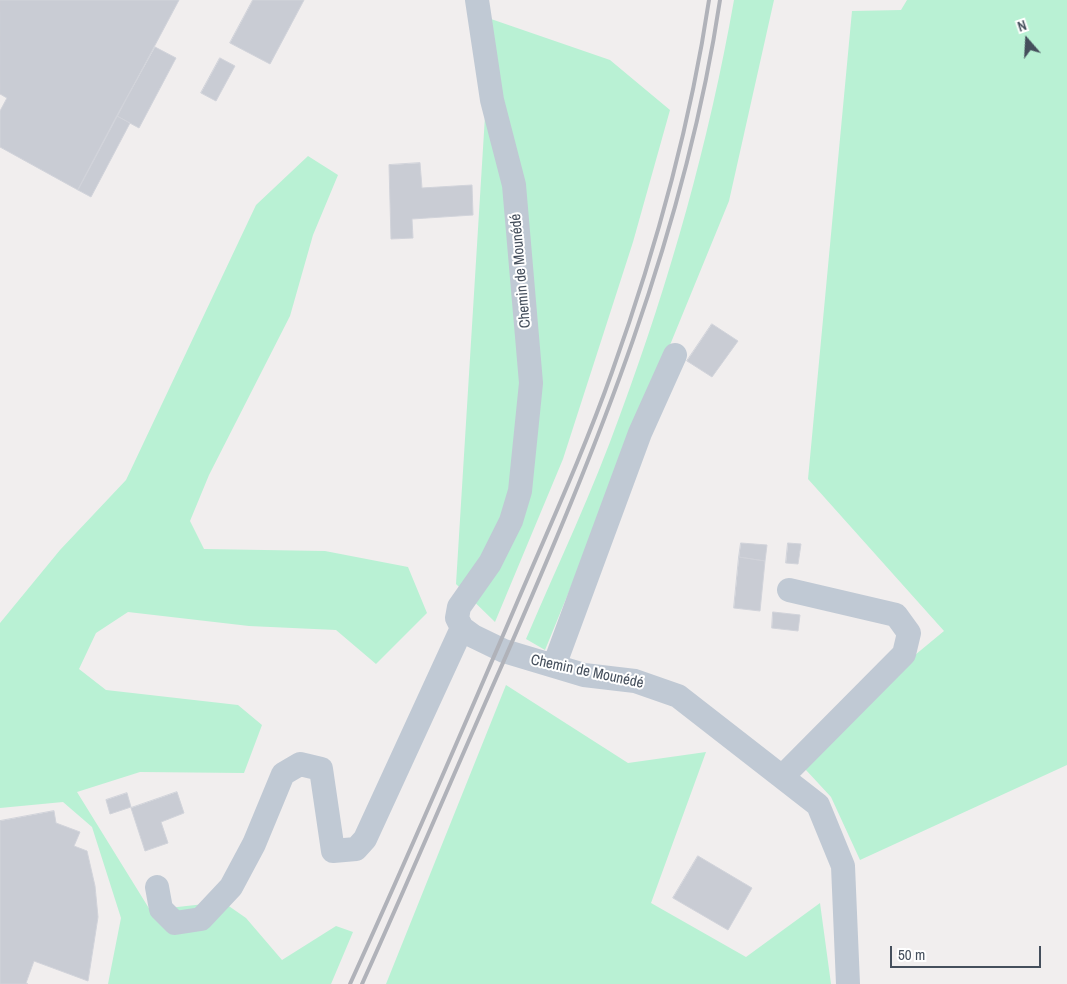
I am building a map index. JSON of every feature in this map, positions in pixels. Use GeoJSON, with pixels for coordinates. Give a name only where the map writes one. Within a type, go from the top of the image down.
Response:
{"type":"FeatureCollection","features":[{"type":"Feature","properties":{"kind":"street","name":"Chemin de Mounédé"},"geometry":{"type":"LineString","coordinates":[[477,0],[492,100],[514,185],[531,383],[520,491],[511,521],[490,563],[459,607],[457,618],[462,628],[473,636],[504,652],[584,675],[635,680],[678,696],[818,805],[843,866],[848,984]]}},
{"type":"Feature","properties":{"kind":"street"},"geometry":{"type":"LineString","coordinates":[[554,666],[640,432],[675,355]]}},
{"type":"Feature","properties":{"kind":"street"},"geometry":{"type":"LineString","coordinates":[[782,777],[904,654],[909,632],[896,615],[789,590]]}},
{"type":"Feature","properties":{"kind":"street"},"geometry":{"type":"LineString","coordinates":[[157,886],[161,909],[175,923],[201,920],[231,886],[254,844],[284,774],[300,764],[321,769],[333,851],[356,849],[365,839],[462,628]]}},
{"type":"Feature","properties":{"kind":"green space"},"geometry":{"type":"Polygon","coordinates":[[[734,0],[774,0],[729,201],[545,650],[526,639],[598,472],[655,313],[700,158],[713,106],[734,0]]]}},
{"type":"Feature","properties":{"kind":"green space"},"geometry":{"type":"Polygon","coordinates":[[[907,0],[1067,0],[1067,765],[860,860],[831,797],[793,756],[944,631],[808,479],[852,11],[901,10],[907,0]]]}},
{"type":"Feature","properties":{"kind":"green space"},"geometry":{"type":"Polygon","coordinates":[[[491,19],[610,60],[670,110],[633,242],[563,459],[495,622],[456,584],[491,19]]]}},
{"type":"Feature","properties":{"kind":"green space"},"geometry":{"type":"Polygon","coordinates":[[[308,156],[338,175],[313,235],[290,316],[209,475],[190,521],[204,549],[325,551],[408,567],[427,613],[376,664],[336,630],[249,626],[128,612],[96,633],[79,669],[106,690],[238,705],[262,725],[244,773],[140,772],[77,792],[150,910],[223,902],[246,918],[282,960],[336,926],[353,932],[331,984],[108,984],[121,918],[92,827],[63,802],[0,808],[0,623],[60,550],[126,480],[256,205],[308,156]]]}},
{"type":"Feature","properties":{"kind":"green space"},"geometry":{"type":"Polygon","coordinates":[[[506,685],[628,763],[706,752],[651,903],[746,957],[820,903],[831,984],[386,984],[506,685]]]}},
{"type":"Feature","properties":{"kind":"building"},"geometry":{"type":"Polygon","coordinates":[[[0,0],[179,0],[78,190],[0,147],[0,111],[7,98],[0,94],[0,0]]]}},
{"type":"Feature","properties":{"kind":"building"},"geometry":{"type":"Polygon","coordinates":[[[253,0],[304,0],[270,64],[230,43],[253,0]]]}},
{"type":"Feature","properties":{"kind":"building"},"geometry":{"type":"Polygon","coordinates":[[[155,47],[176,58],[139,128],[117,116],[155,47]]]}},
{"type":"Feature","properties":{"kind":"building"},"geometry":{"type":"Polygon","coordinates":[[[220,58],[235,66],[216,101],[201,93],[220,58]]]}},
{"type":"Feature","properties":{"kind":"building"},"geometry":{"type":"Polygon","coordinates":[[[117,116],[130,123],[91,197],[78,190],[117,116]]]}},
{"type":"Feature","properties":{"kind":"building"},"geometry":{"type":"Polygon","coordinates":[[[420,163],[422,188],[472,185],[473,215],[412,219],[413,238],[391,239],[389,165],[420,163]]]}},
{"type":"Feature","properties":{"kind":"building"},"geometry":{"type":"Polygon","coordinates":[[[712,324],[738,341],[712,377],[687,361],[712,324]]]}},
{"type":"Feature","properties":{"kind":"building"},"geometry":{"type":"Polygon","coordinates":[[[741,543],[767,545],[765,561],[739,557],[741,543]]]}},
{"type":"Feature","properties":{"kind":"building"},"geometry":{"type":"Polygon","coordinates":[[[788,543],[801,544],[798,564],[786,563],[788,543]]]}},
{"type":"Feature","properties":{"kind":"building"},"geometry":{"type":"Polygon","coordinates":[[[739,557],[765,561],[760,611],[734,608],[739,557]]]}},
{"type":"Feature","properties":{"kind":"building"},"geometry":{"type":"Polygon","coordinates":[[[773,612],[800,615],[798,631],[772,628],[773,612]]]}},
{"type":"Feature","properties":{"kind":"building"},"geometry":{"type":"Polygon","coordinates":[[[177,792],[184,813],[161,822],[168,843],[145,851],[131,808],[177,792]]]}},
{"type":"Feature","properties":{"kind":"building"},"geometry":{"type":"Polygon","coordinates":[[[127,793],[131,807],[110,814],[106,800],[127,793]]]}},
{"type":"Feature","properties":{"kind":"building"},"geometry":{"type":"Polygon","coordinates":[[[54,811],[56,823],[80,832],[74,846],[87,851],[95,886],[98,917],[88,981],[34,961],[26,983],[28,984],[0,984],[0,821],[54,811]]]}},
{"type":"Feature","properties":{"kind":"building"},"geometry":{"type":"Polygon","coordinates":[[[698,856],[752,888],[728,930],[673,898],[698,856]]]}},
{"type":"Feature","properties":{"kind":"railway"},"geometry":{"type":"LineString","coordinates":[[350,984],[433,798],[564,493],[612,372],[643,281],[670,189],[692,95],[709,0]]}},
{"type":"Feature","properties":{"kind":"railway"},"geometry":{"type":"LineString","coordinates":[[362,984],[537,584],[603,422],[633,340],[660,257],[684,172],[704,87],[720,0]]}}]}
